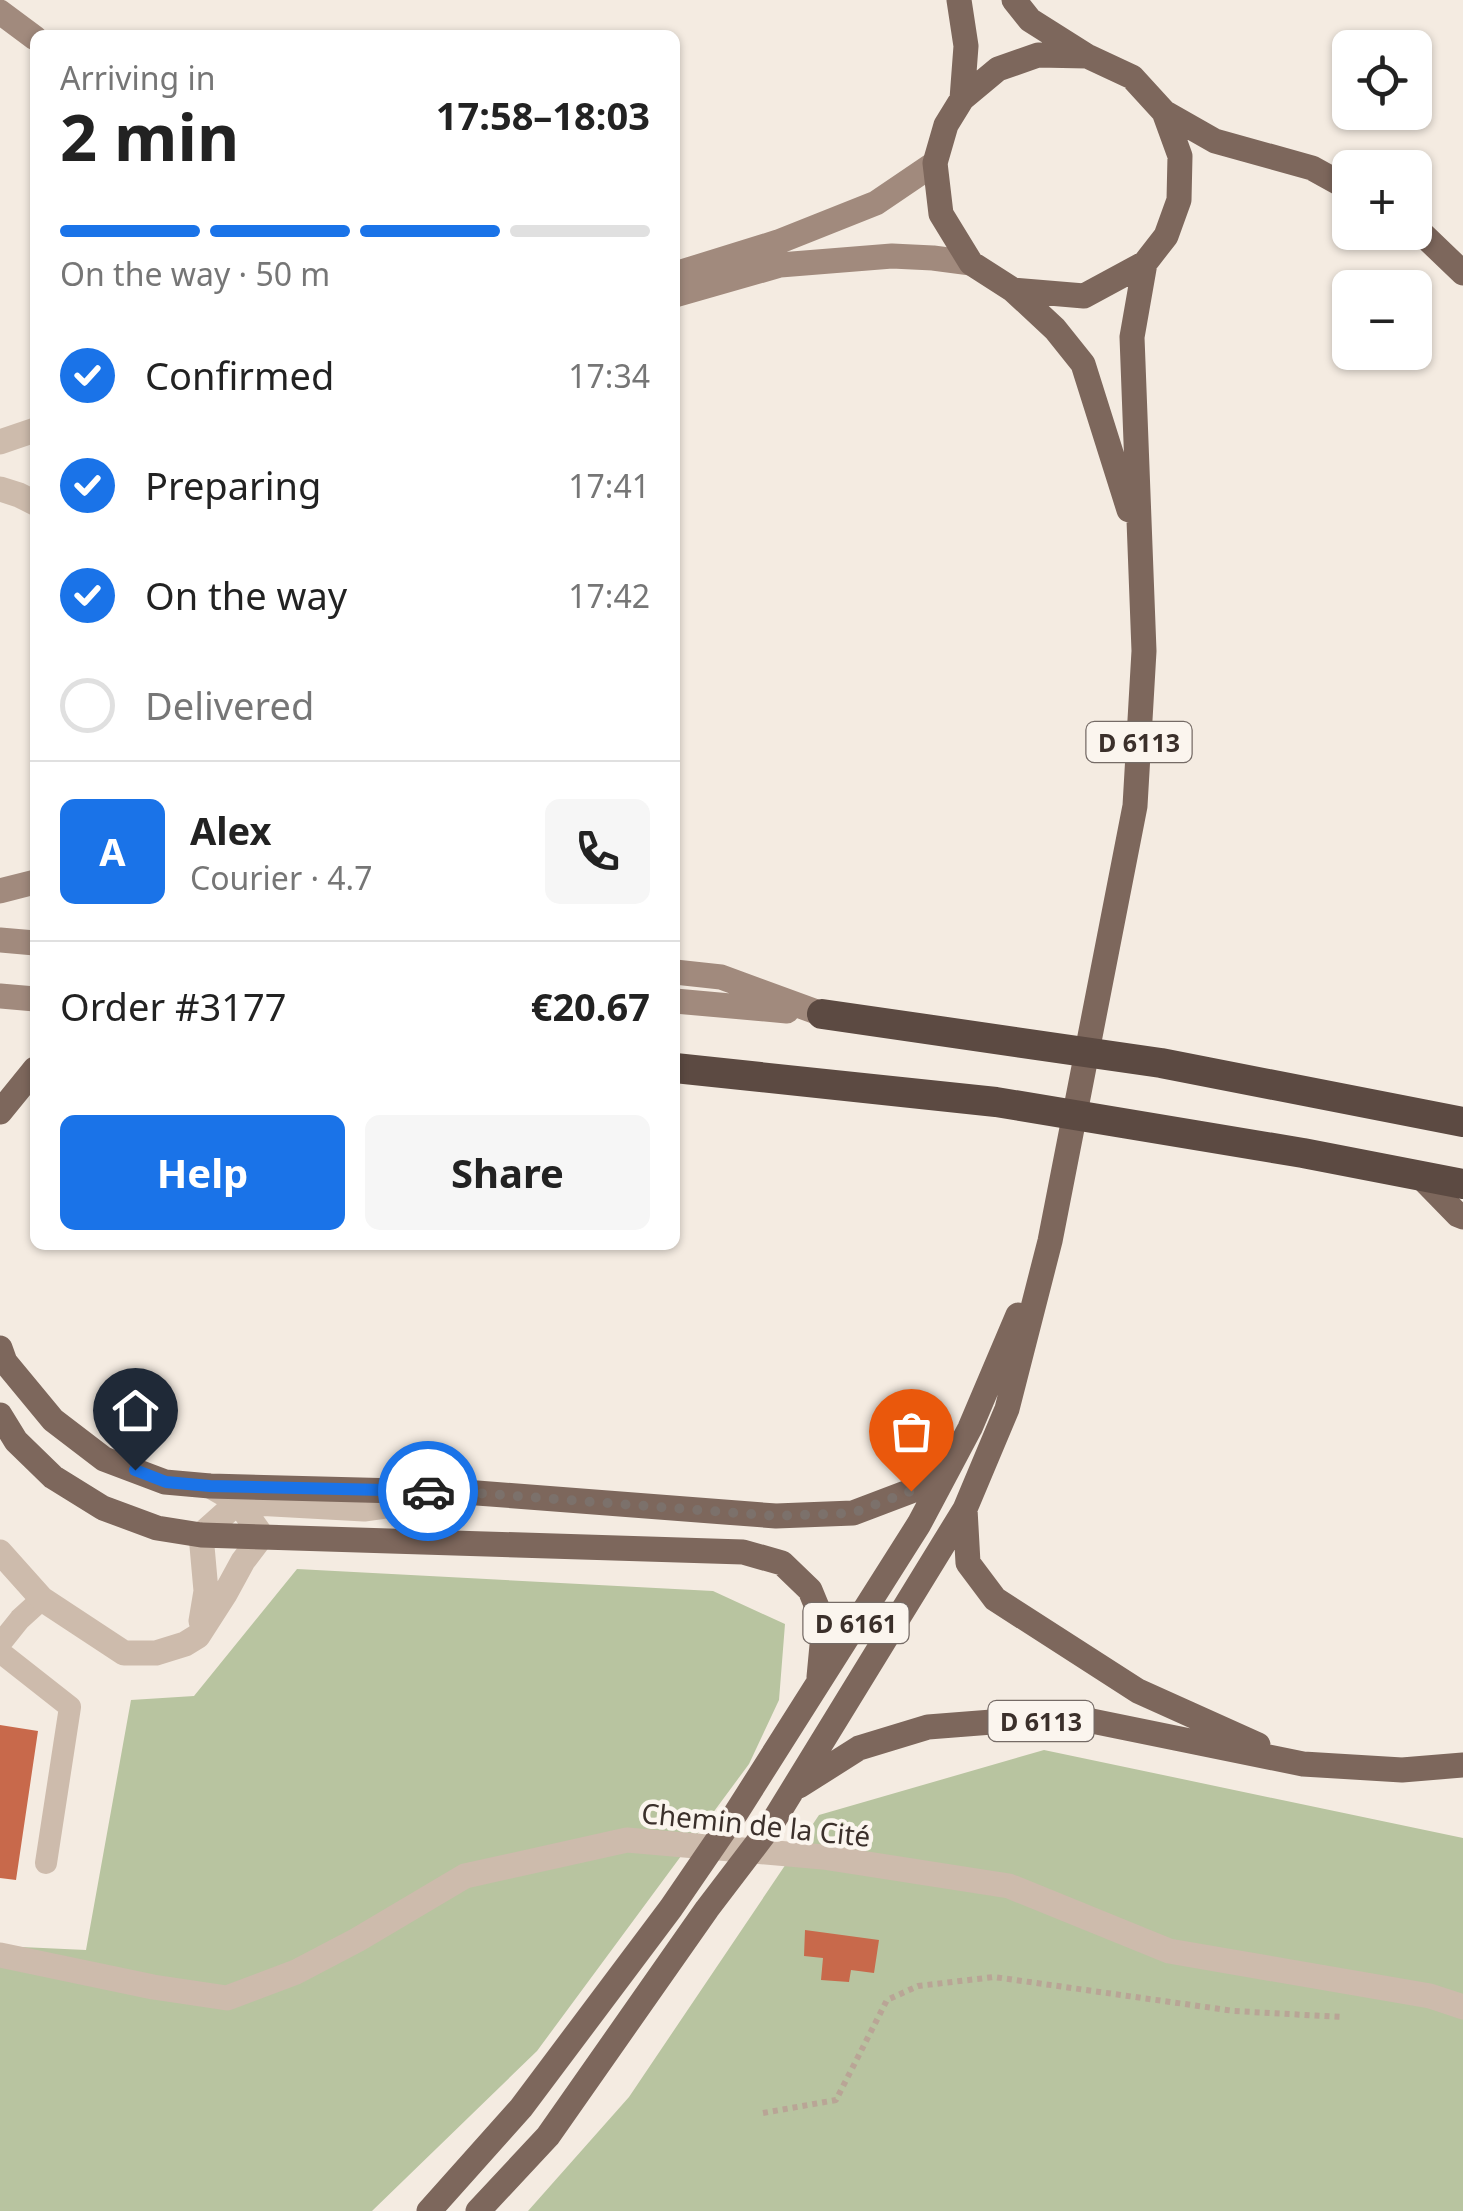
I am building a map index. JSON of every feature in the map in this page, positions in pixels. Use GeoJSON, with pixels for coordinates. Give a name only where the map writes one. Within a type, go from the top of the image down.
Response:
{"type":"FeatureCollection","features":[{"type":"Feature","properties":{"kind":"highway"},"geometry":{"type":"LineString","coordinates":[[822,1014],[1160,1063],[1463,1122]]}},
{"type":"Feature","properties":{"kind":"highway"},"geometry":{"type":"LineString","coordinates":[[680,1069],[996,1102],[1463,1184]]}},
{"type":"Feature","properties":{"kind":"main road"},"geometry":{"type":"LineString","coordinates":[[958,0],[966,46],[962,99]]}},
{"type":"Feature","properties":{"kind":"main road"},"geometry":{"type":"LineString","coordinates":[[1014,0],[1030,20],[1087,56],[1132,77],[1164,112],[1216,141],[1312,168],[1332,179]]}},
{"type":"Feature","properties":{"kind":"main road"},"geometry":{"type":"LineString","coordinates":[[0,12],[30,34]]}},
{"type":"Feature","properties":{"kind":"main road"},"geometry":{"type":"LineString","coordinates":[[971,263],[941,214],[936,162],[946,125],[962,99],[998,69],[1038,54],[1087,56]]}},
{"type":"Feature","properties":{"kind":"main road"},"geometry":{"type":"LineString","coordinates":[[680,294],[780,265],[892,256],[971,263],[1014,290],[1084,296],[1146,263],[1166,236],[1179,200],[1180,156],[1164,112]]}},
{"type":"Feature","properties":{"kind":"main road"},"geometry":{"type":"LineString","coordinates":[[680,272],[778,242],[876,203],[936,162]]}},
{"type":"Feature","properties":{"kind":"main road"},"geometry":{"type":"LineString","coordinates":[[1432,243],[1463,273]]}},
{"type":"Feature","properties":{"kind":"main road","name":"D 6113"},"geometry":{"type":"LineString","coordinates":[[1146,263],[1132,337],[1144,651],[1135,806],[1050,1241],[1007,1408],[965,1510],[968,1563],[995,1599],[1138,1691],[1303,1764]]}},
{"type":"Feature","properties":{"kind":"main road","name":"D 6113"},"geometry":{"type":"LineString","coordinates":[[1014,290],[1084,364],[1138,539]]}},
{"type":"Feature","properties":{"kind":"main road"},"geometry":{"type":"LineString","coordinates":[[0,891],[30,883]]}},
{"type":"Feature","properties":{"kind":"main road"},"geometry":{"type":"LineString","coordinates":[[0,940],[30,942]]}},
{"type":"Feature","properties":{"kind":"main road"},"geometry":{"type":"LineString","coordinates":[[680,973],[721,977],[822,1014]]}},
{"type":"Feature","properties":{"kind":"main road"},"geometry":{"type":"LineString","coordinates":[[0,996],[30,999]]}},
{"type":"Feature","properties":{"kind":"main road"},"geometry":{"type":"LineString","coordinates":[[680,1000],[822,1014]]}},
{"type":"Feature","properties":{"kind":"main road"},"geometry":{"type":"LineString","coordinates":[[0,1112],[30,1075]]}},
{"type":"Feature","properties":{"kind":"main road"},"geometry":{"type":"LineString","coordinates":[[1419,1176],[1463,1217]]}},
{"type":"Feature","properties":{"kind":"main road","name":"D 6113"},"geometry":{"type":"LineString","coordinates":[[0,1348],[5,1362],[53,1420],[104,1459],[166,1482],[477,1493],[776,1516],[853,1513],[911,1491],[970,1428],[1050,1241]]}},
{"type":"Feature","properties":{"kind":"main road"},"geometry":{"type":"LineString","coordinates":[[0,1415],[16,1441],[53,1477],[103,1508],[158,1528],[201,1535],[743,1552],[782,1563],[810,1590],[824,1624],[818,1683]]}},
{"type":"Feature","properties":{"kind":"main road","name":"D 6161"},"geometry":{"type":"LineString","coordinates":[[429,2211],[521,2108],[672,1908],[919,1524],[970,1428]]}},
{"type":"Feature","properties":{"kind":"main road","name":"D 6161"},"geometry":{"type":"LineString","coordinates":[[478,2211],[548,2136],[707,1909],[771,1826],[965,1510]]}},
{"type":"Feature","properties":{"kind":"main road","name":"D 6113"},"geometry":{"type":"LineString","coordinates":[[790,1792],[859,1748],[928,1727],[992,1722],[1087,1720],[1303,1764],[1402,1770],[1463,1765]]}},
{"type":"Feature","properties":{"kind":"street"},"geometry":{"type":"LineString","coordinates":[[0,442],[30,432]]}},
{"type":"Feature","properties":{"kind":"street"},"geometry":{"type":"LineString","coordinates":[[0,488],[30,501]]}},
{"type":"Feature","properties":{"kind":"street"},"geometry":{"type":"LineString","coordinates":[[0,1552],[42,1599],[124,1653],[156,1653],[185,1644],[198,1636],[262,1536],[238,1502],[210,1486]]}},
{"type":"Feature","properties":{"kind":"street"},"geometry":{"type":"LineString","coordinates":[[198,1636],[206,1591],[201,1535],[238,1502],[364,1509],[477,1493]]}},
{"type":"Feature","properties":{"kind":"street","name":"Chemin de la Cité"},"geometry":{"type":"LineString","coordinates":[[0,1956],[227,1998],[296,1972],[465,1876],[627,1840],[823,1857],[1009,1886],[1170,1951],[1430,1996],[1463,2007]]}},
{"type":"Feature","properties":{"kind":"lane"},"geometry":{"type":"LineString","coordinates":[[0,1644],[20,1618],[42,1599]]}},
{"type":"Feature","properties":{"kind":"lane"},"geometry":{"type":"LineString","coordinates":[[0,1652],[70,1706],[46,1863]]}},
{"type":"Feature","properties":{"kind":"path"},"geometry":{"type":"LineString","coordinates":[[762,2113],[836,2100],[887,2000],[918,1986],[994,1977],[1234,2011],[1352,2017]]}},
{"type":"Feature","properties":{"kind":"green space"},"geometry":{"type":"Polygon","coordinates":[[[297,1569],[713,1591],[785,1624],[779,1700],[749,1764],[537,2051],[372,2211],[0,2211],[0,1946],[86,1950],[131,1700],[194,1696],[297,1569]]]}},
{"type":"Feature","properties":{"kind":"green space"},"geometry":{"type":"Polygon","coordinates":[[[1044,1750],[1463,1838],[1463,2211],[528,2211],[629,2097],[819,1815],[1044,1750]]]}},
{"type":"Feature","properties":{"kind":"building"},"geometry":{"type":"Polygon","coordinates":[[[0,1725],[38,1731],[16,1880],[0,1878],[0,1725]]]}},
{"type":"Feature","properties":{"kind":"building"},"geometry":{"type":"Polygon","coordinates":[[[805,1930],[879,1940],[874,1973],[851,1970],[849,1982],[821,1980],[823,1958],[804,1956],[805,1930]]]}},
{"type":"Feature","properties":{"kind":"way so far"},"geometry":{"type":"LineString","coordinates":[[428,1491],[776,1516],[853,1513],[911,1491]]}},
{"type":"Feature","properties":{"kind":"route"},"geometry":{"type":"LineString","coordinates":[[135,1470],[166,1482],[210,1486],[428,1491]]}}]}
